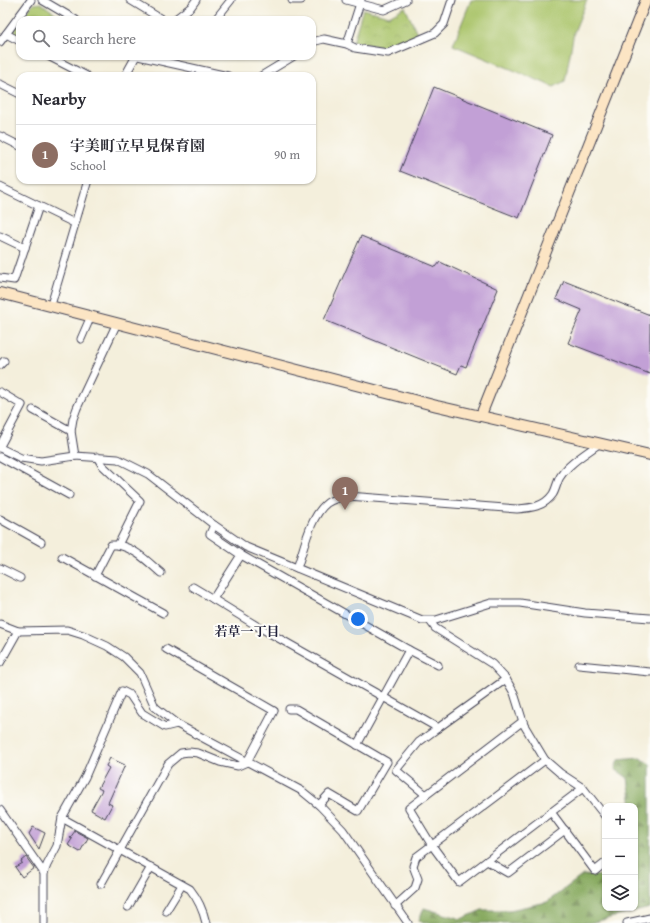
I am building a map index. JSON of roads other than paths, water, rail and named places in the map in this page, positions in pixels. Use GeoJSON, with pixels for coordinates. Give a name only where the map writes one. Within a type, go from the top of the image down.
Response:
{"type":"FeatureCollection","features":[{"type":"Feature","properties":{"kind":"street"},"geometry":{"type":"LineString","coordinates":[[19,16],[31,0]]}},
{"type":"Feature","properties":{"kind":"street"},"geometry":{"type":"LineString","coordinates":[[42,0],[69,16]]}},
{"type":"Feature","properties":{"kind":"street"},"geometry":{"type":"LineString","coordinates":[[130,0],[156,16]]}},
{"type":"Feature","properties":{"kind":"street"},"geometry":{"type":"LineString","coordinates":[[179,16],[191,7],[196,0]]}},
{"type":"Feature","properties":{"kind":"street"},"geometry":{"type":"LineString","coordinates":[[219,16],[232,0]]}},
{"type":"Feature","properties":{"kind":"street"},"geometry":{"type":"LineString","coordinates":[[292,0],[301,0]]}},
{"type":"Feature","properties":{"kind":"street"},"geometry":{"type":"LineString","coordinates":[[346,0],[360,2],[384,10],[406,0]]}},
{"type":"Feature","properties":{"kind":"street"},"geometry":{"type":"LineString","coordinates":[[316,41],[324,39],[347,44],[355,48],[388,53],[435,33],[444,24],[452,0]]}},
{"type":"Feature","properties":{"kind":"street"},"geometry":{"type":"LineString","coordinates":[[481,415],[646,0]]}},
{"type":"Feature","properties":{"kind":"street"},"geometry":{"type":"LineString","coordinates":[[347,44],[360,2]]}},
{"type":"Feature","properties":{"kind":"street"},"geometry":{"type":"LineString","coordinates":[[0,42],[16,20]]}},
{"type":"Feature","properties":{"kind":"street"},"geometry":{"type":"LineString","coordinates":[[6,34],[16,39]]}},
{"type":"Feature","properties":{"kind":"street"},"geometry":{"type":"LineString","coordinates":[[56,60],[79,72]]}},
{"type":"Feature","properties":{"kind":"street"},"geometry":{"type":"LineString","coordinates":[[127,72],[135,60]]}},
{"type":"Feature","properties":{"kind":"street"},"geometry":{"type":"LineString","coordinates":[[155,60],[210,72]]}},
{"type":"Feature","properties":{"kind":"street"},"geometry":{"type":"LineString","coordinates":[[268,72],[287,60]]}},
{"type":"Feature","properties":{"kind":"street"},"geometry":{"type":"LineString","coordinates":[[0,84],[16,92]]}},
{"type":"Feature","properties":{"kind":"street"},"geometry":{"type":"LineString","coordinates":[[0,136],[16,144]]}},
{"type":"Feature","properties":{"kind":"street"},"geometry":{"type":"LineString","coordinates":[[51,305],[87,184]]}},
{"type":"Feature","properties":{"kind":"street"},"geometry":{"type":"LineString","coordinates":[[0,187],[74,223]]}},
{"type":"Feature","properties":{"kind":"street"},"geometry":{"type":"LineString","coordinates":[[0,278],[14,280],[39,206]]}},
{"type":"Feature","properties":{"kind":"street"},"geometry":{"type":"LineString","coordinates":[[0,236],[25,248]]}},
{"type":"Feature","properties":{"kind":"street"},"geometry":{"type":"LineString","coordinates":[[0,293],[437,406],[650,455]]}},
{"type":"Feature","properties":{"kind":"street"},"geometry":{"type":"LineString","coordinates":[[81,339],[91,316]]}},
{"type":"Feature","properties":{"kind":"street"},"geometry":{"type":"LineString","coordinates":[[75,456],[72,431],[73,419],[117,323]]}},
{"type":"Feature","properties":{"kind":"street"},"geometry":{"type":"LineString","coordinates":[[0,392],[22,405],[0,447],[21,458],[41,461],[75,456],[97,456],[118,459],[148,474],[214,525],[246,547],[411,617],[430,621],[452,616],[491,603],[520,603],[585,613],[650,618]]}},
{"type":"Feature","properties":{"kind":"street"},"geometry":{"type":"LineString","coordinates":[[33,410],[72,431]]}},
{"type":"Feature","properties":{"kind":"street"},"geometry":{"type":"LineString","coordinates":[[297,568],[318,513],[327,503],[337,498],[348,496],[517,509],[532,508],[544,503],[553,494],[560,477],[572,464],[600,443]]}},
{"type":"Feature","properties":{"kind":"street"},"geometry":{"type":"LineString","coordinates":[[97,456],[102,465],[140,501],[118,545]]}},
{"type":"Feature","properties":{"kind":"street"},"geometry":{"type":"LineString","coordinates":[[0,457],[69,495]]}},
{"type":"Feature","properties":{"kind":"street"},"geometry":{"type":"LineString","coordinates":[[0,519],[41,542]]}},
{"type":"Feature","properties":{"kind":"street"},"geometry":{"type":"LineString","coordinates":[[214,525],[210,534],[241,555],[438,665]]}},
{"type":"Feature","properties":{"kind":"street"},"geometry":{"type":"LineString","coordinates":[[95,576],[111,545],[125,547],[140,554],[161,573]]}},
{"type":"Feature","properties":{"kind":"street"},"geometry":{"type":"LineString","coordinates":[[213,599],[241,555]]}},
{"type":"Feature","properties":{"kind":"street"},"geometry":{"type":"LineString","coordinates":[[62,557],[164,614]]}},
{"type":"Feature","properties":{"kind":"street"},"geometry":{"type":"LineString","coordinates":[[0,568],[20,578]]}},
{"type":"Feature","properties":{"kind":"street"},"geometry":{"type":"LineString","coordinates":[[193,587],[263,630],[438,728]]}},
{"type":"Feature","properties":{"kind":"street"},"geometry":{"type":"LineString","coordinates":[[430,621],[435,628],[492,664],[506,679],[514,693],[524,724],[545,760],[560,773],[583,788],[602,812]]}},
{"type":"Feature","properties":{"kind":"street"},"geometry":{"type":"LineString","coordinates":[[0,624],[18,631],[67,630],[83,635],[107,646],[124,657],[140,673],[155,707],[177,724],[302,791],[320,804],[343,830],[408,923]]}},
{"type":"Feature","properties":{"kind":"street"},"geometry":{"type":"LineString","coordinates":[[0,663],[18,631]]}},
{"type":"Feature","properties":{"kind":"street"},"geometry":{"type":"LineString","coordinates":[[101,884],[168,764],[175,757],[181,753],[198,753],[231,765],[238,766],[247,762],[274,711],[166,649]]}},
{"type":"Feature","properties":{"kind":"street"},"geometry":{"type":"LineString","coordinates":[[357,745],[409,650]]}},
{"type":"Feature","properties":{"kind":"street"},"geometry":{"type":"LineString","coordinates":[[579,665],[650,672]]}},
{"type":"Feature","properties":{"kind":"street"},"geometry":{"type":"LineString","coordinates":[[426,795],[396,770],[419,742],[506,679]]}},
{"type":"Feature","properties":{"kind":"street"},"geometry":{"type":"LineString","coordinates":[[44,923],[44,873],[56,846],[62,818],[85,777],[122,691],[130,696],[142,713],[165,726],[177,724]]}},
{"type":"Feature","properties":{"kind":"street"},"geometry":{"type":"LineString","coordinates":[[289,709],[296,709],[387,762],[358,811],[329,794],[320,804]]}},
{"type":"Feature","properties":{"kind":"street"},"geometry":{"type":"LineString","coordinates":[[523,721],[409,808],[431,844],[459,882],[583,788]]}},
{"type":"Feature","properties":{"kind":"street"},"geometry":{"type":"LineString","coordinates":[[395,906],[415,888],[418,878],[413,866],[416,856],[545,760]]}},
{"type":"Feature","properties":{"kind":"street"},"geometry":{"type":"LineString","coordinates":[[0,810],[44,873]]}},
{"type":"Feature","properties":{"kind":"street"},"geometry":{"type":"LineString","coordinates":[[551,812],[595,871],[602,865]]}},
{"type":"Feature","properties":{"kind":"street"},"geometry":{"type":"LineString","coordinates":[[62,818],[190,889],[196,896],[204,914],[206,923]]}},
{"type":"Feature","properties":{"kind":"street"},"geometry":{"type":"LineString","coordinates":[[487,861],[508,873],[565,830]]}},
{"type":"Feature","properties":{"kind":"street"},"geometry":{"type":"LineString","coordinates":[[128,907],[151,868]]}},
{"type":"Feature","properties":{"kind":"street"},"geometry":{"type":"LineString","coordinates":[[166,911],[182,885]]}},
{"type":"Feature","properties":{"kind":"street"},"geometry":{"type":"LineString","coordinates":[[627,923],[650,918]]}},
{"type":"Feature","properties":{"kind":"place","name":"宇美町立早見保育園"},"geometry":{"type":"Point","coordinates":[345,510]}},
{"type":"Feature","properties":{"kind":"district","name":"若草一丁目"},"geometry":{"type":"Point","coordinates":[247,631]}}]}
